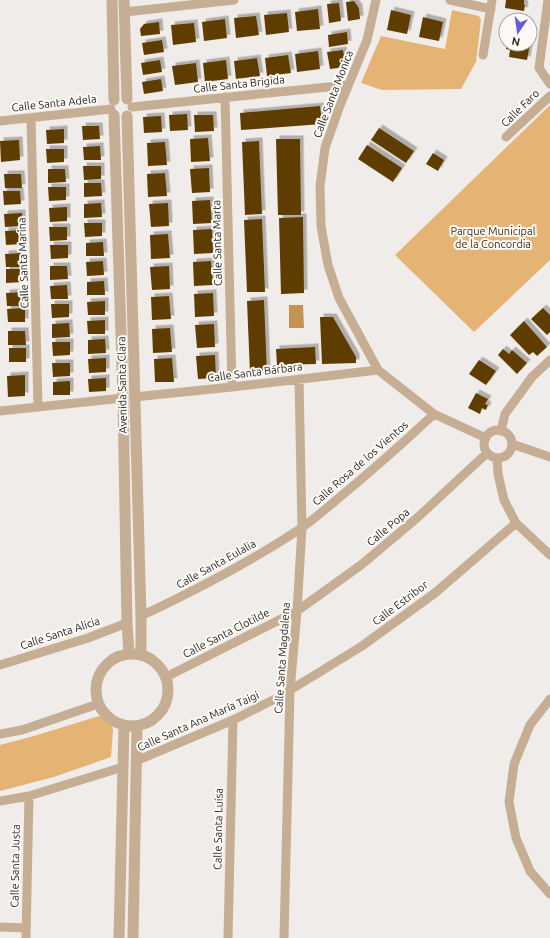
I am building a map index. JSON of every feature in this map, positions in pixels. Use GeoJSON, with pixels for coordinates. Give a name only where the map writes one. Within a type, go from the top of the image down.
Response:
{"type":"FeatureCollection","features":[{"type":"Feature","properties":{"kind":"street","name":"Avenida Santa Clara"},"geometry":{"type":"LineString","coordinates":[[112,0],[113,108],[129,654]]}},
{"type":"Feature","properties":{"kind":"street","name":"Avenida Santa Clara"},"geometry":{"type":"LineString","coordinates":[[124,0],[129,108],[134,397],[141,655]]}},
{"type":"Feature","properties":{"kind":"street"},"geometry":{"type":"LineString","coordinates":[[125,12],[234,0]]}},
{"type":"Feature","properties":{"kind":"street","name":"Calle Santa Monica"},"geometry":{"type":"LineString","coordinates":[[376,0],[367,40],[339,108],[326,148],[320,186],[322,226],[328,265],[338,298],[378,370],[434,414],[486,438]]}},
{"type":"Feature","properties":{"kind":"street"},"geometry":{"type":"LineString","coordinates":[[450,0],[492,5],[484,55]]}},
{"type":"Feature","properties":{"kind":"street"},"geometry":{"type":"LineString","coordinates":[[548,0],[539,68],[550,84]]}},
{"type":"Feature","properties":{"kind":"street","name":"Calle Santa Brigida"},"geometry":{"type":"LineString","coordinates":[[129,108],[348,85]]}},
{"type":"Feature","properties":{"kind":"street","name":"Calle Faro"},"geometry":{"type":"LineString","coordinates":[[506,137],[550,96]]}},
{"type":"Feature","properties":{"kind":"street","name":"Calle Santa Marta"},"geometry":{"type":"LineString","coordinates":[[225,97],[232,387]]}},
{"type":"Feature","properties":{"kind":"street"},"geometry":{"type":"LineString","coordinates":[[120,98],[129,108],[121,118],[113,108],[120,98]]}},
{"type":"Feature","properties":{"kind":"street","name":"Calle Santa Adela"},"geometry":{"type":"LineString","coordinates":[[0,122],[113,108]]}},
{"type":"Feature","properties":{"kind":"street","name":"Calle Santa Marina"},"geometry":{"type":"LineString","coordinates":[[31,118],[38,406]]}},
{"type":"Feature","properties":{"kind":"street"},"geometry":{"type":"LineString","coordinates":[[501,430],[505,414],[532,377],[550,360]]}},
{"type":"Feature","properties":{"kind":"street","name":"Calle Santa Bárbara"},"geometry":{"type":"LineString","coordinates":[[134,397],[378,370]]}},
{"type":"Feature","properties":{"kind":"street","name":"Calle Santa Magdalena"},"geometry":{"type":"LineString","coordinates":[[284,938],[290,691],[302,528],[299,379]]}},
{"type":"Feature","properties":{"kind":"street"},"geometry":{"type":"LineString","coordinates":[[0,411],[122,398]]}},
{"type":"Feature","properties":{"kind":"street","name":"Calle Rosa de los Vientos"},"geometry":{"type":"LineString","coordinates":[[302,528],[346,492],[434,414]]}},
{"type":"Feature","properties":{"kind":"street"},"geometry":{"type":"LineString","coordinates":[[501,430],[507,433],[512,444],[511,450],[508,454],[504,457],[497,458],[490,456],[487,453],[484,444],[490,433],[501,430]]}},
{"type":"Feature","properties":{"kind":"street"},"geometry":{"type":"LineString","coordinates":[[512,444],[550,457]]}},
{"type":"Feature","properties":{"kind":"street","name":"Calle Popa"},"geometry":{"type":"LineString","coordinates":[[297,611],[361,566],[417,518],[487,453]]}},
{"type":"Feature","properties":{"kind":"street"},"geometry":{"type":"LineString","coordinates":[[497,458],[498,474],[504,500],[516,523],[550,555]]}},
{"type":"Feature","properties":{"kind":"street","name":"Calle Estribor"},"geometry":{"type":"LineString","coordinates":[[290,691],[362,646],[429,597],[516,523]]}},
{"type":"Feature","properties":{"kind":"street","name":"Calle Santa Eulalia"},"geometry":{"type":"LineString","coordinates":[[141,616],[184,596],[240,566],[302,528]]}},
{"type":"Feature","properties":{"kind":"street","name":"Calle Santa Clotilde"},"geometry":{"type":"LineString","coordinates":[[166,677],[297,611]]}},
{"type":"Feature","properties":{"kind":"street","name":"Calle Santa Alicia"},"geometry":{"type":"LineString","coordinates":[[0,665],[88,638],[127,623]]}},
{"type":"Feature","properties":{"kind":"street"},"geometry":{"type":"LineString","coordinates":[[129,654],[141,655],[150,658],[159,666],[166,677],[168,686],[166,702],[160,713],[149,722],[137,726],[124,725],[114,722],[105,714],[98,704],[96,692],[97,679],[104,667],[117,657],[129,654]]}},
{"type":"Feature","properties":{"kind":"street","name":"Calle Santa Ana María Taigi"},"geometry":{"type":"LineString","coordinates":[[136,761],[232,720],[290,691]]}},
{"type":"Feature","properties":{"kind":"street"},"geometry":{"type":"LineString","coordinates":[[550,699],[530,725],[514,764],[509,802],[516,838],[530,871],[550,894]]}},
{"type":"Feature","properties":{"kind":"street"},"geometry":{"type":"LineString","coordinates":[[0,734],[22,730],[98,704]]}},
{"type":"Feature","properties":{"kind":"street","name":"Calle Santa Luísa"},"geometry":{"type":"LineString","coordinates":[[228,938],[232,720]]}},
{"type":"Feature","properties":{"kind":"street"},"geometry":{"type":"LineString","coordinates":[[119,938],[124,725]]}},
{"type":"Feature","properties":{"kind":"street"},"geometry":{"type":"LineString","coordinates":[[133,938],[137,726]]}},
{"type":"Feature","properties":{"kind":"street"},"geometry":{"type":"LineString","coordinates":[[0,801],[29,796],[123,767]]}},
{"type":"Feature","properties":{"kind":"street","name":"Calle Santa Justa"},"geometry":{"type":"LineString","coordinates":[[26,938],[29,796]]}},
{"type":"Feature","properties":{"kind":"street"},"geometry":{"type":"LineString","coordinates":[[0,927],[26,928]]}},
{"type":"Feature","properties":{"kind":"green space"},"geometry":{"type":"Polygon","coordinates":[[[452,10],[479,16],[481,20],[476,62],[461,89],[382,90],[361,83],[381,36],[445,49],[452,10]]]}},
{"type":"Feature","properties":{"kind":"green space","name":"Parque Municipal de la Concordia"},"geometry":{"type":"Polygon","coordinates":[[[550,105],[550,260],[474,332],[395,255],[550,105]]]}},
{"type":"Feature","properties":{"kind":"green space"},"geometry":{"type":"Polygon","coordinates":[[[99,716],[112,725],[111,757],[54,777],[0,791],[0,745],[99,716]]]}},
{"type":"Feature","properties":{"kind":"shaded area"},"geometry":{"type":"Polygon","coordinates":[[[289,305],[303,305],[304,328],[289,328],[289,305]]]}},
{"type":"Feature","properties":{"kind":"building"},"geometry":{"type":"Polygon","coordinates":[[[506,0],[524,0],[524,11],[505,8],[506,0]]]}},
{"type":"Feature","properties":{"kind":"building"},"geometry":{"type":"Polygon","coordinates":[[[354,1],[359,8],[360,19],[348,21],[346,2],[354,1]]]}},
{"type":"Feature","properties":{"kind":"building"},"geometry":{"type":"Polygon","coordinates":[[[339,3],[341,21],[329,23],[327,4],[339,3]]]}},
{"type":"Feature","properties":{"kind":"building"},"geometry":{"type":"Polygon","coordinates":[[[318,9],[320,29],[297,31],[295,12],[318,9]]]}},
{"type":"Feature","properties":{"kind":"building"},"geometry":{"type":"Polygon","coordinates":[[[391,10],[411,15],[407,34],[387,30],[391,10]]]}},
{"type":"Feature","properties":{"kind":"building"},"geometry":{"type":"Polygon","coordinates":[[[287,13],[289,32],[266,35],[264,15],[287,13]]]}},
{"type":"Feature","properties":{"kind":"building"},"geometry":{"type":"Polygon","coordinates":[[[256,16],[259,35],[236,38],[234,18],[256,16]]]}},
{"type":"Feature","properties":{"kind":"building"},"geometry":{"type":"Polygon","coordinates":[[[423,17],[443,22],[439,41],[419,37],[423,17]]]}},
{"type":"Feature","properties":{"kind":"building"},"geometry":{"type":"Polygon","coordinates":[[[225,19],[227,38],[204,41],[202,22],[225,19]]]}},
{"type":"Feature","properties":{"kind":"building"},"geometry":{"type":"Polygon","coordinates":[[[159,22],[160,34],[141,36],[140,29],[144,24],[159,22]]]}},
{"type":"Feature","properties":{"kind":"building"},"geometry":{"type":"Polygon","coordinates":[[[194,23],[196,42],[173,45],[171,25],[194,23]]]}},
{"type":"Feature","properties":{"kind":"building"},"geometry":{"type":"Polygon","coordinates":[[[347,32],[348,44],[329,47],[328,35],[347,32]]]}},
{"type":"Feature","properties":{"kind":"building"},"geometry":{"type":"Polygon","coordinates":[[[162,40],[164,52],[144,55],[142,43],[162,40]]]}},
{"type":"Feature","properties":{"kind":"building"},"geometry":{"type":"Polygon","coordinates":[[[343,50],[345,62],[338,68],[330,69],[327,52],[343,50]]]}},
{"type":"Feature","properties":{"kind":"building"},"geometry":{"type":"Polygon","coordinates":[[[318,51],[320,69],[297,72],[295,54],[318,51]]]}},
{"type":"Feature","properties":{"kind":"building"},"geometry":{"type":"Polygon","coordinates":[[[510,52],[528,52],[527,60],[509,57],[510,52]]]}},
{"type":"Feature","properties":{"kind":"building"},"geometry":{"type":"Polygon","coordinates":[[[288,55],[291,73],[267,76],[265,58],[288,55]]]}},
{"type":"Feature","properties":{"kind":"building"},"geometry":{"type":"Polygon","coordinates":[[[257,58],[260,76],[236,79],[234,61],[257,58]]]}},
{"type":"Feature","properties":{"kind":"building"},"geometry":{"type":"Polygon","coordinates":[[[160,60],[162,72],[143,75],[141,63],[160,60]]]}},
{"type":"Feature","properties":{"kind":"building"},"geometry":{"type":"Polygon","coordinates":[[[226,60],[228,79],[205,82],[203,63],[226,60]]]}},
{"type":"Feature","properties":{"kind":"building"},"geometry":{"type":"Polygon","coordinates":[[[196,63],[198,82],[175,85],[172,66],[196,63]]]}},
{"type":"Feature","properties":{"kind":"building"},"geometry":{"type":"Polygon","coordinates":[[[161,79],[163,91],[144,94],[142,82],[161,79]]]}},
{"type":"Feature","properties":{"kind":"building"},"geometry":{"type":"Polygon","coordinates":[[[320,106],[322,124],[241,130],[240,113],[320,106]]]}},
{"type":"Feature","properties":{"kind":"building"},"geometry":{"type":"Polygon","coordinates":[[[187,114],[188,130],[170,131],[169,115],[187,114]]]}},
{"type":"Feature","properties":{"kind":"building"},"geometry":{"type":"Polygon","coordinates":[[[194,115],[213,115],[214,131],[195,132],[194,115]]]}},
{"type":"Feature","properties":{"kind":"building"},"geometry":{"type":"Polygon","coordinates":[[[161,116],[162,132],[144,133],[143,117],[161,116]]]}},
{"type":"Feature","properties":{"kind":"building"},"geometry":{"type":"Polygon","coordinates":[[[82,126],[99,126],[100,139],[83,140],[82,126]]]}},
{"type":"Feature","properties":{"kind":"building"},"geometry":{"type":"Polygon","coordinates":[[[379,128],[414,151],[406,163],[371,140],[379,128]]]}},
{"type":"Feature","properties":{"kind":"building"},"geometry":{"type":"Polygon","coordinates":[[[64,129],[64,143],[47,144],[46,130],[64,129]]]}},
{"type":"Feature","properties":{"kind":"building"},"geometry":{"type":"Polygon","coordinates":[[[208,138],[210,161],[191,162],[190,139],[208,138]]]}},
{"type":"Feature","properties":{"kind":"building"},"geometry":{"type":"Polygon","coordinates":[[[276,139],[300,139],[301,215],[278,215],[276,139]]]}},
{"type":"Feature","properties":{"kind":"building"},"geometry":{"type":"Polygon","coordinates":[[[19,140],[20,160],[1,162],[0,141],[19,140]]]}},
{"type":"Feature","properties":{"kind":"building"},"geometry":{"type":"Polygon","coordinates":[[[259,141],[262,214],[245,215],[242,142],[259,141]]]}},
{"type":"Feature","properties":{"kind":"building"},"geometry":{"type":"Polygon","coordinates":[[[165,142],[167,165],[148,166],[147,143],[165,142]]]}},
{"type":"Feature","properties":{"kind":"building"},"geometry":{"type":"Polygon","coordinates":[[[367,145],[402,168],[393,182],[358,159],[367,145]]]}},
{"type":"Feature","properties":{"kind":"building"},"geometry":{"type":"Polygon","coordinates":[[[100,146],[101,160],[84,160],[83,147],[100,146]]]}},
{"type":"Feature","properties":{"kind":"building"},"geometry":{"type":"Polygon","coordinates":[[[46,149],[64,149],[64,162],[47,163],[46,149]]]}},
{"type":"Feature","properties":{"kind":"building"},"geometry":{"type":"Polygon","coordinates":[[[433,153],[444,160],[438,171],[426,164],[433,153]]]}},
{"type":"Feature","properties":{"kind":"building"},"geometry":{"type":"Polygon","coordinates":[[[83,166],[101,166],[101,179],[84,180],[83,166]]]}},
{"type":"Feature","properties":{"kind":"building"},"geometry":{"type":"Polygon","coordinates":[[[209,168],[210,192],[192,193],[190,169],[209,168]]]}},
{"type":"Feature","properties":{"kind":"building"},"geometry":{"type":"Polygon","coordinates":[[[48,169],[65,169],[66,182],[48,183],[48,169]]]}},
{"type":"Feature","properties":{"kind":"building"},"geometry":{"type":"Polygon","coordinates":[[[165,173],[167,196],[148,197],[147,174],[165,173]]]}},
{"type":"Feature","properties":{"kind":"building"},"geometry":{"type":"Polygon","coordinates":[[[4,174],[21,174],[22,188],[5,188],[4,174]]]}},
{"type":"Feature","properties":{"kind":"building"},"geometry":{"type":"Polygon","coordinates":[[[84,183],[101,183],[102,196],[84,197],[84,183]]]}},
{"type":"Feature","properties":{"kind":"building"},"geometry":{"type":"Polygon","coordinates":[[[48,187],[66,187],[66,200],[49,201],[48,187]]]}},
{"type":"Feature","properties":{"kind":"building"},"geometry":{"type":"Polygon","coordinates":[[[3,191],[20,191],[21,204],[4,205],[3,191]]]}},
{"type":"Feature","properties":{"kind":"building"},"geometry":{"type":"Polygon","coordinates":[[[210,200],[212,223],[193,224],[192,201],[210,200]]]}},
{"type":"Feature","properties":{"kind":"building"},"geometry":{"type":"Polygon","coordinates":[[[101,203],[102,217],[84,218],[84,204],[101,203]]]}},
{"type":"Feature","properties":{"kind":"building"},"geometry":{"type":"Polygon","coordinates":[[[168,203],[169,226],[151,227],[149,204],[168,203]]]}},
{"type":"Feature","properties":{"kind":"building"},"geometry":{"type":"Polygon","coordinates":[[[67,207],[67,221],[50,222],[49,208],[67,207]]]}},
{"type":"Feature","properties":{"kind":"building"},"geometry":{"type":"Polygon","coordinates":[[[22,213],[22,226],[5,227],[4,214],[22,213]]]}},
{"type":"Feature","properties":{"kind":"building"},"geometry":{"type":"Polygon","coordinates":[[[303,217],[304,293],[281,294],[279,218],[303,217]]]}},
{"type":"Feature","properties":{"kind":"building"},"geometry":{"type":"Polygon","coordinates":[[[262,219],[265,292],[247,292],[244,220],[262,219]]]}},
{"type":"Feature","properties":{"kind":"building"},"geometry":{"type":"Polygon","coordinates":[[[84,223],[102,223],[102,236],[85,237],[84,223]]]}},
{"type":"Feature","properties":{"kind":"building"},"geometry":{"type":"Polygon","coordinates":[[[49,227],[67,227],[67,240],[50,241],[49,227]]]}},
{"type":"Feature","properties":{"kind":"building"},"geometry":{"type":"Polygon","coordinates":[[[212,229],[213,253],[194,254],[193,230],[212,229]]]}},
{"type":"Feature","properties":{"kind":"building"},"geometry":{"type":"Polygon","coordinates":[[[23,230],[23,244],[6,245],[5,231],[23,230]]]}},
{"type":"Feature","properties":{"kind":"building"},"geometry":{"type":"Polygon","coordinates":[[[168,234],[170,258],[151,259],[150,235],[168,234]]]}},
{"type":"Feature","properties":{"kind":"building"},"geometry":{"type":"Polygon","coordinates":[[[103,242],[104,256],[86,256],[86,243],[103,242]]]}},
{"type":"Feature","properties":{"kind":"building"},"geometry":{"type":"Polygon","coordinates":[[[50,245],[68,245],[68,258],[51,259],[50,245]]]}},
{"type":"Feature","properties":{"kind":"building"},"geometry":{"type":"Polygon","coordinates":[[[22,253],[23,267],[6,267],[5,254],[22,253]]]}},
{"type":"Feature","properties":{"kind":"building"},"geometry":{"type":"Polygon","coordinates":[[[103,261],[104,275],[87,276],[86,262],[103,261]]]}},
{"type":"Feature","properties":{"kind":"building"},"geometry":{"type":"Polygon","coordinates":[[[211,261],[213,285],[194,286],[193,262],[211,261]]]}},
{"type":"Feature","properties":{"kind":"building"},"geometry":{"type":"Polygon","coordinates":[[[50,266],[67,266],[68,279],[50,280],[50,266]]]}},
{"type":"Feature","properties":{"kind":"building"},"geometry":{"type":"Polygon","coordinates":[[[169,266],[170,289],[152,290],[150,267],[169,266]]]}},
{"type":"Feature","properties":{"kind":"building"},"geometry":{"type":"Polygon","coordinates":[[[6,269],[23,269],[24,282],[6,283],[6,269]]]}},
{"type":"Feature","properties":{"kind":"building"},"geometry":{"type":"Polygon","coordinates":[[[104,281],[105,295],[87,295],[87,282],[104,281]]]}},
{"type":"Feature","properties":{"kind":"building"},"geometry":{"type":"Polygon","coordinates":[[[67,285],[68,299],[51,299],[50,286],[67,285]]]}},
{"type":"Feature","properties":{"kind":"building"},"geometry":{"type":"Polygon","coordinates":[[[24,292],[24,306],[7,306],[6,293],[24,292]]]}},
{"type":"Feature","properties":{"kind":"building"},"geometry":{"type":"Polygon","coordinates":[[[213,293],[214,316],[195,317],[194,294],[213,293]]]}},
{"type":"Feature","properties":{"kind":"building"},"geometry":{"type":"Polygon","coordinates":[[[169,296],[171,319],[152,320],[151,297],[169,296]]]}},
{"type":"Feature","properties":{"kind":"building"},"geometry":{"type":"Polygon","coordinates":[[[264,300],[267,373],[250,373],[247,301],[264,300]]]}},
{"type":"Feature","properties":{"kind":"building"},"geometry":{"type":"Polygon","coordinates":[[[105,301],[105,315],[88,315],[87,302],[105,301]]]}},
{"type":"Feature","properties":{"kind":"building"},"geometry":{"type":"Polygon","coordinates":[[[51,304],[69,304],[69,317],[52,318],[51,304]]]}},
{"type":"Feature","properties":{"kind":"building"},"geometry":{"type":"Polygon","coordinates":[[[25,308],[25,322],[8,322],[7,309],[25,308]]]}},
{"type":"Feature","properties":{"kind":"building"},"geometry":{"type":"Polygon","coordinates":[[[543,308],[550,315],[550,332],[547,335],[531,319],[543,308]]]}},
{"type":"Feature","properties":{"kind":"building"},"geometry":{"type":"Polygon","coordinates":[[[320,317],[333,317],[356,357],[356,363],[322,364],[320,317]]]}},
{"type":"Feature","properties":{"kind":"building"},"geometry":{"type":"Polygon","coordinates":[[[105,320],[105,334],[88,334],[87,321],[105,320]]]}},
{"type":"Feature","properties":{"kind":"building"},"geometry":{"type":"Polygon","coordinates":[[[524,321],[547,347],[537,356],[533,352],[529,355],[510,335],[524,321]]]}},
{"type":"Feature","properties":{"kind":"building"},"geometry":{"type":"Polygon","coordinates":[[[69,323],[70,337],[52,338],[52,324],[69,323]]]}},
{"type":"Feature","properties":{"kind":"building"},"geometry":{"type":"Polygon","coordinates":[[[214,324],[215,347],[197,348],[195,325],[214,324]]]}},
{"type":"Feature","properties":{"kind":"building"},"geometry":{"type":"Polygon","coordinates":[[[170,328],[172,352],[153,353],[152,329],[170,328]]]}},
{"type":"Feature","properties":{"kind":"building"},"geometry":{"type":"Polygon","coordinates":[[[8,331],[25,331],[26,345],[8,345],[8,331]]]}},
{"type":"Feature","properties":{"kind":"building"},"geometry":{"type":"Polygon","coordinates":[[[105,339],[106,353],[88,354],[88,340],[105,339]]]}},
{"type":"Feature","properties":{"kind":"building"},"geometry":{"type":"Polygon","coordinates":[[[52,342],[70,342],[70,355],[53,356],[52,342]]]}},
{"type":"Feature","properties":{"kind":"building"},"geometry":{"type":"Polygon","coordinates":[[[315,347],[316,364],[277,365],[276,349],[315,347]]]}},
{"type":"Feature","properties":{"kind":"building"},"geometry":{"type":"Polygon","coordinates":[[[9,348],[26,348],[26,362],[9,362],[9,348]]]}},
{"type":"Feature","properties":{"kind":"building"},"geometry":{"type":"Polygon","coordinates":[[[503,349],[509,354],[512,350],[527,363],[517,374],[498,355],[503,349]]]}},
{"type":"Feature","properties":{"kind":"building"},"geometry":{"type":"Polygon","coordinates":[[[215,355],[216,378],[198,379],[196,356],[215,355]]]}},
{"type":"Feature","properties":{"kind":"building"},"geometry":{"type":"Polygon","coordinates":[[[106,358],[106,372],[89,373],[88,359],[106,358]]]}},
{"type":"Feature","properties":{"kind":"building"},"geometry":{"type":"Polygon","coordinates":[[[172,358],[174,382],[155,382],[154,359],[172,358]]]}},
{"type":"Feature","properties":{"kind":"building"},"geometry":{"type":"Polygon","coordinates":[[[479,360],[496,371],[486,385],[469,374],[479,360]]]}},
{"type":"Feature","properties":{"kind":"building"},"geometry":{"type":"Polygon","coordinates":[[[52,363],[70,363],[70,376],[53,377],[52,363]]]}},
{"type":"Feature","properties":{"kind":"building"},"geometry":{"type":"Polygon","coordinates":[[[25,375],[25,396],[8,397],[7,376],[25,375]]]}},
{"type":"Feature","properties":{"kind":"building"},"geometry":{"type":"Polygon","coordinates":[[[106,378],[106,391],[89,392],[88,379],[106,378]]]}},
{"type":"Feature","properties":{"kind":"building"},"geometry":{"type":"Polygon","coordinates":[[[70,381],[70,395],[53,395],[53,382],[70,381]]]}},
{"type":"Feature","properties":{"kind":"building"},"geometry":{"type":"Polygon","coordinates":[[[476,393],[488,399],[485,404],[488,405],[486,410],[482,408],[480,414],[468,408],[476,393]]]}}]}
